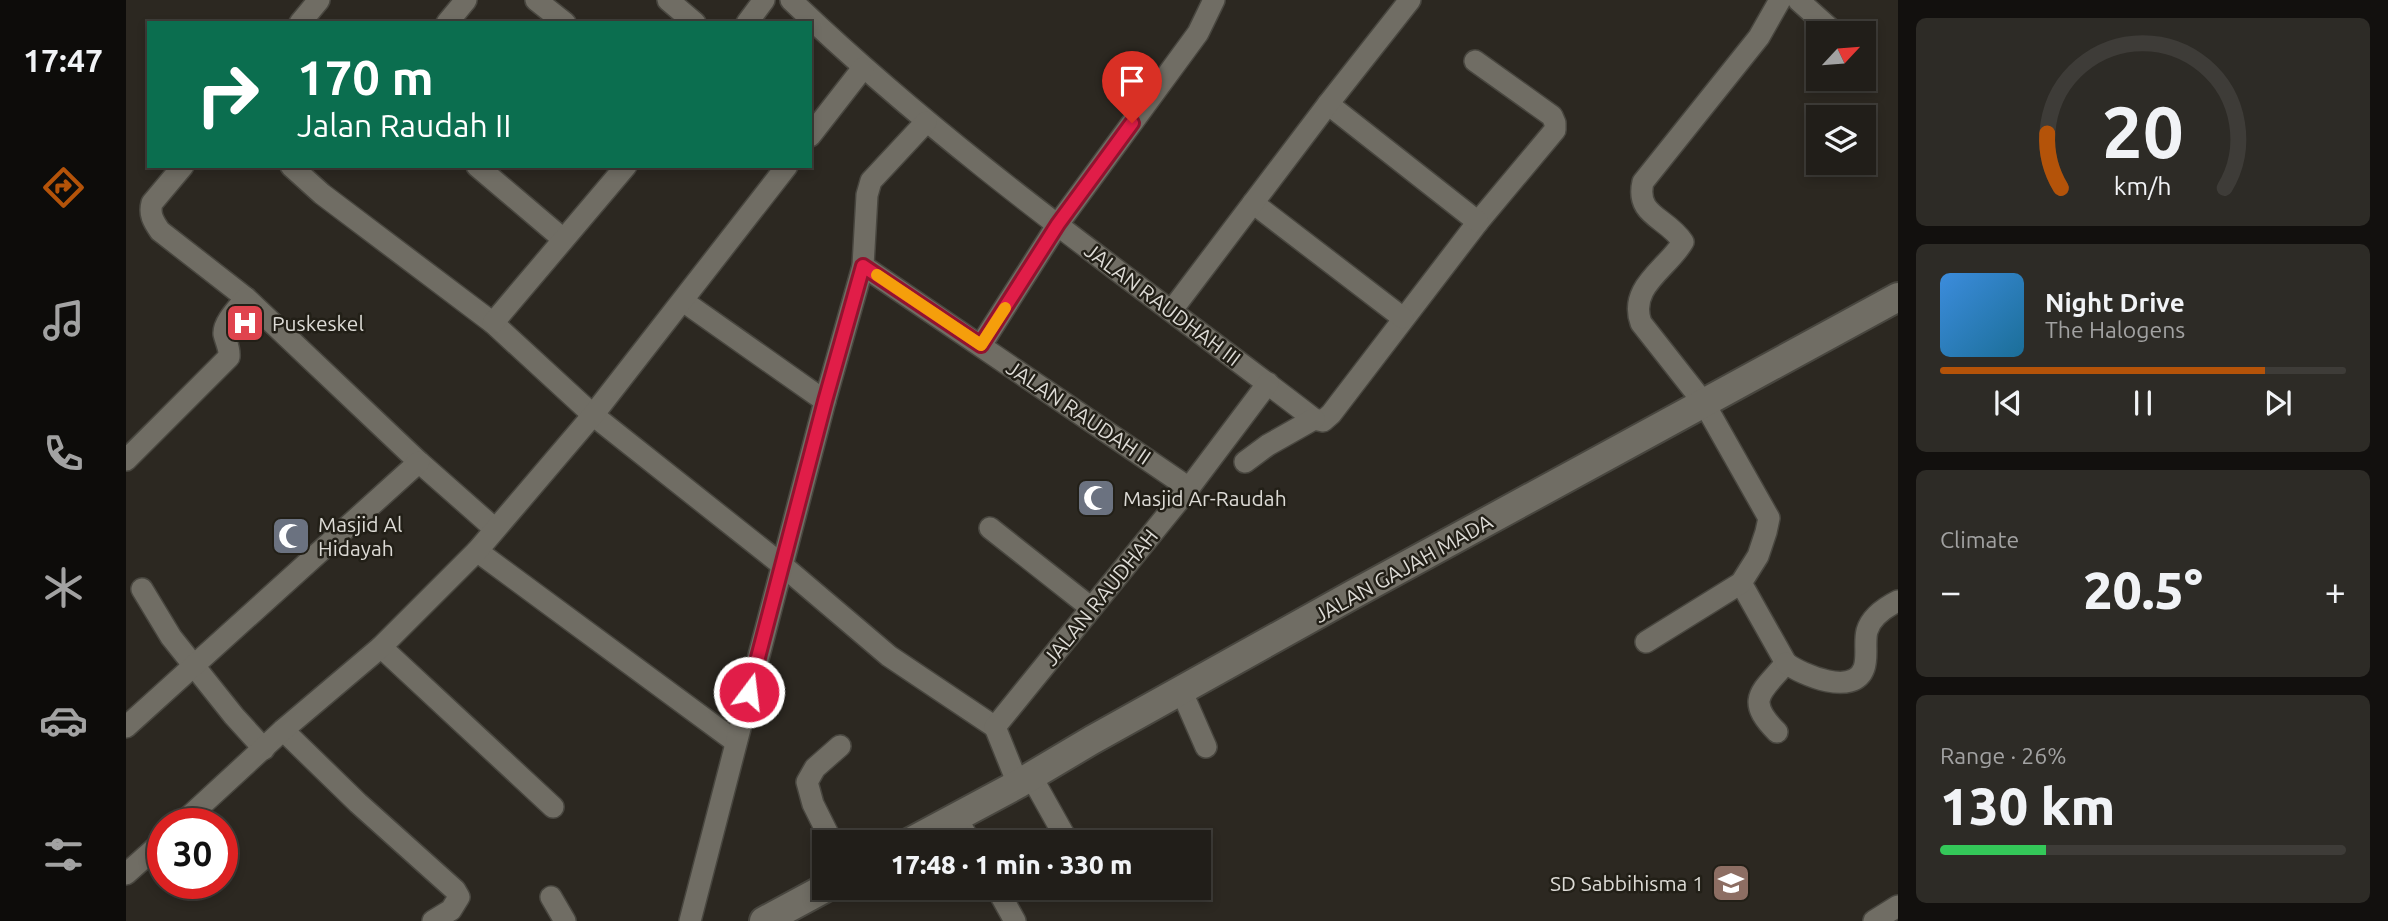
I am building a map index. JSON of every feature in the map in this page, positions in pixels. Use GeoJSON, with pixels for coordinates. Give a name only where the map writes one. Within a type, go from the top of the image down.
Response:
{"type":"FeatureCollection","features":[{"type":"Feature","properties":{"kind":"main road","name":"JALAN GAJAH MADA"},"geometry":{"type":"LineString","coordinates":[[932,830],[1181,690],[1898,298]]}},
{"type":"Feature","properties":{"kind":"main road"},"geometry":{"type":"LineString","coordinates":[[764,921],[812,895]]}},
{"type":"Feature","properties":{"kind":"street"},"geometry":{"type":"LineString","coordinates":[[302,21],[319,0]]}},
{"type":"Feature","properties":{"kind":"street"},"geometry":{"type":"LineString","coordinates":[[449,21],[466,0]]}},
{"type":"Feature","properties":{"kind":"street"},"geometry":{"type":"LineString","coordinates":[[536,0],[562,21]]}},
{"type":"Feature","properties":{"kind":"street"},"geometry":{"type":"LineString","coordinates":[[668,0],[693,21]]}},
{"type":"Feature","properties":{"kind":"street"},"geometry":{"type":"LineString","coordinates":[[748,21],[764,0]]}},
{"type":"Feature","properties":{"kind":"street","name":"JALAN RAUDHAH III"},"geometry":{"type":"LineString","coordinates":[[791,0],[863,68],[926,122],[1314,419]]}},
{"type":"Feature","properties":{"kind":"street"},"geometry":{"type":"LineString","coordinates":[[981,345],[1058,224],[1198,33],[1214,0]]}},
{"type":"Feature","properties":{"kind":"street"},"geometry":{"type":"LineString","coordinates":[[1172,310],[1410,0]]}},
{"type":"Feature","properties":{"kind":"street"},"geometry":{"type":"LineString","coordinates":[[1646,642],[1741,583],[1758,556],[1769,518],[1704,403],[1641,323],[1638,298],[1682,242],[1677,233],[1643,205],[1640,195],[1643,182],[1759,37],[1780,0]]}},
{"type":"Feature","properties":{"kind":"street"},"geometry":{"type":"LineString","coordinates":[[1798,0],[1822,21]]}},
{"type":"Feature","properties":{"kind":"street"},"geometry":{"type":"LineString","coordinates":[[1245,462],[1314,419],[1323,421],[1331,415],[1478,222],[1555,130],[1552,116],[1475,61]]}},
{"type":"Feature","properties":{"kind":"street"},"geometry":{"type":"LineString","coordinates":[[812,133],[863,68]]}},
{"type":"Feature","properties":{"kind":"street"},"geometry":{"type":"LineString","coordinates":[[1328,104],[1478,222]]}},
{"type":"Feature","properties":{"kind":"street"},"geometry":{"type":"LineString","coordinates":[[690,921],[825,401],[863,266],[867,195],[871,181],[926,122]]}},
{"type":"Feature","properties":{"kind":"street"},"geometry":{"type":"LineString","coordinates":[[181,168],[152,203],[150,210],[160,231],[246,298],[419,462],[495,529]]}},
{"type":"Feature","properties":{"kind":"street"},"geometry":{"type":"LineString","coordinates":[[293,168],[322,194],[493,323],[593,415],[782,565],[889,656],[995,727],[1025,780],[1060,830]]}},
{"type":"Feature","properties":{"kind":"street"},"geometry":{"type":"LineString","coordinates":[[479,168],[563,239]]}},
{"type":"Feature","properties":{"kind":"street"},"geometry":{"type":"LineString","coordinates":[[493,323],[621,168]]}},
{"type":"Feature","properties":{"kind":"street"},"geometry":{"type":"LineString","coordinates":[[199,808],[283,730],[381,647],[477,551],[593,415],[785,168]]}},
{"type":"Feature","properties":{"kind":"street"},"geometry":{"type":"LineString","coordinates":[[1253,203],[1404,318]]}},
{"type":"Feature","properties":{"kind":"street","name":"JALAN RAUDAH II"},"geometry":{"type":"LineString","coordinates":[[863,266],[1189,488]]}},
{"type":"Feature","properties":{"kind":"street"},"geometry":{"type":"LineString","coordinates":[[126,460],[229,357],[230,347],[224,333],[225,326],[246,298]]}},
{"type":"Feature","properties":{"kind":"street"},"geometry":{"type":"LineString","coordinates":[[683,301],[825,401]]}},
{"type":"Feature","properties":{"kind":"street","name":"JALAN RAUDHAH"},"geometry":{"type":"LineString","coordinates":[[995,727],[1189,488],[1268,383]]}},
{"type":"Feature","properties":{"kind":"street"},"geometry":{"type":"LineString","coordinates":[[126,727],[419,462]]}},
{"type":"Feature","properties":{"kind":"street"},"geometry":{"type":"LineString","coordinates":[[990,528],[1090,607]]}},
{"type":"Feature","properties":{"kind":"street"},"geometry":{"type":"LineString","coordinates":[[477,551],[736,742]]}},
{"type":"Feature","properties":{"kind":"street"},"geometry":{"type":"LineString","coordinates":[[1741,583],[1786,663],[1795,670],[1843,683],[1862,673],[1865,667],[1867,631],[1886,608],[1898,601]]}},
{"type":"Feature","properties":{"kind":"street"},"geometry":{"type":"LineString","coordinates":[[142,589],[171,637],[264,749]]}},
{"type":"Feature","properties":{"kind":"street"},"geometry":{"type":"LineString","coordinates":[[381,647],[553,807]]}},
{"type":"Feature","properties":{"kind":"street"},"geometry":{"type":"LineString","coordinates":[[1777,732],[1763,718],[1758,704],[1760,695],[1786,663]]}},
{"type":"Feature","properties":{"kind":"street"},"geometry":{"type":"LineString","coordinates":[[1181,690],[1206,747]]}},
{"type":"Feature","properties":{"kind":"street"},"geometry":{"type":"LineString","coordinates":[[283,730],[358,803],[455,890],[459,897],[456,904],[433,921]]}},
{"type":"Feature","properties":{"kind":"street"},"geometry":{"type":"LineString","coordinates":[[826,830],[813,804],[807,782],[815,768],[840,746]]}},
{"type":"Feature","properties":{"kind":"street"},"geometry":{"type":"LineString","coordinates":[[956,817],[963,830]]}},
{"type":"Feature","properties":{"kind":"street"},"geometry":{"type":"LineString","coordinates":[[126,874],[147,855]]}},
{"type":"Feature","properties":{"kind":"street"},"geometry":{"type":"LineString","coordinates":[[551,897],[565,921]]}},
{"type":"Feature","properties":{"kind":"street"},"geometry":{"type":"LineString","coordinates":[[1003,900],[1015,921]]}},
{"type":"Feature","properties":{"kind":"street"},"geometry":{"type":"LineString","coordinates":[[1874,921],[1898,906]]}},
{"type":"Feature","properties":{"kind":"slow traffic"},"geometry":{"type":"LineString","coordinates":[[877,275],[981,345],[1005,308]]}},
{"type":"Feature","properties":{"kind":"place","name":"Puskeskel"},"geometry":{"type":"Point","coordinates":[245,323]}},
{"type":"Feature","properties":{"kind":"place","name":"Masjid Ar-Raudah"},"geometry":{"type":"Point","coordinates":[1096,498]}},
{"type":"Feature","properties":{"kind":"place","name":"Masjid Al Hidayah"},"geometry":{"type":"Point","coordinates":[291,536]}},
{"type":"Feature","properties":{"kind":"place","name":"SD Sabbihisma 1"},"geometry":{"type":"Point","coordinates":[1731,883]}},
{"type":"Feature","properties":{"kind":"route"},"geometry":{"type":"LineString","coordinates":[[749,692],[863,266],[981,345],[1058,224],[1132,123]]}}]}
